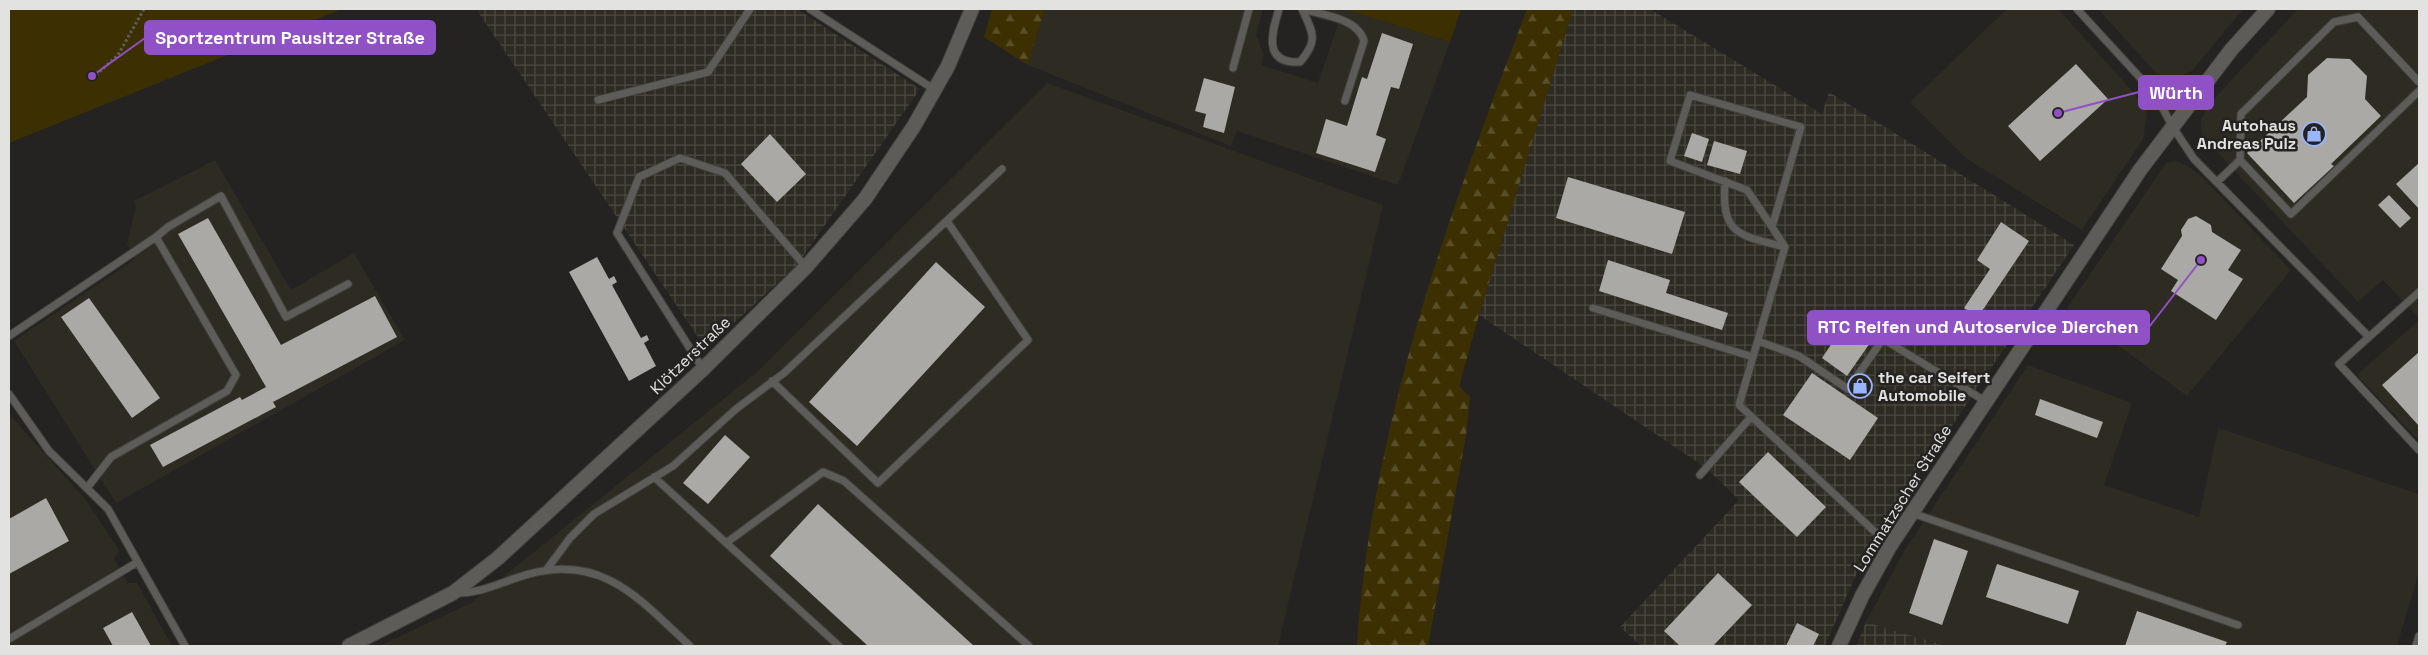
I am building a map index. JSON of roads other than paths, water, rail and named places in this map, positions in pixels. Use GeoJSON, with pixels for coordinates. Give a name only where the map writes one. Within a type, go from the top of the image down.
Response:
{"type":"FeatureCollection","features":[{"type":"Feature","properties":{"kind":"street","name":"Klötzerstraße"},"geometry":{"type":"LineString","coordinates":[[349,646],[452,593],[498,558],[703,369],[806,267],[865,198],[914,126],[935,90],[972,9]]}},
{"type":"Feature","properties":{"kind":"street","name":"Lommatzscher Straße"},"geometry":{"type":"LineString","coordinates":[[1840,646],[1862,596],[1890,546],[1985,401],[2172,126],[2231,50],[2268,9]]}},
{"type":"Feature","properties":{"kind":"lane"},"geometry":{"type":"LineString","coordinates":[[598,100],[708,72],[750,9]]}},
{"type":"Feature","properties":{"kind":"lane"},"geometry":{"type":"LineString","coordinates":[[810,9],[935,90]]}},
{"type":"Feature","properties":{"kind":"lane"},"geometry":{"type":"LineString","coordinates":[[1233,68],[1249,9]]}},
{"type":"Feature","properties":{"kind":"lane"},"geometry":{"type":"LineString","coordinates":[[1279,9],[1271,37],[1277,55],[1288,62],[1300,62],[1311,48],[1313,34],[1302,9]]}},
{"type":"Feature","properties":{"kind":"lane"},"geometry":{"type":"LineString","coordinates":[[1302,9],[1350,24],[1358,28],[1362,35],[1364,41],[1345,101]]}},
{"type":"Feature","properties":{"kind":"lane"},"geometry":{"type":"LineString","coordinates":[[2077,9],[2156,95],[2172,126],[2194,159],[2368,336]]}},
{"type":"Feature","properties":{"kind":"lane"},"geometry":{"type":"LineString","coordinates":[[2419,82],[2358,17],[2334,22],[2241,114],[2240,160],[2291,214],[2419,91]]}},
{"type":"Feature","properties":{"kind":"lane"},"geometry":{"type":"LineString","coordinates":[[1772,227],[1801,127],[1690,95],[1670,161],[1747,190],[1785,247],[1739,405],[1890,546]]}},
{"type":"Feature","properties":{"kind":"lane"},"geometry":{"type":"LineString","coordinates":[[703,369],[617,233],[639,177],[680,158],[725,173],[806,267]]}},
{"type":"Feature","properties":{"kind":"lane"},"geometry":{"type":"LineString","coordinates":[[2217,182],[2240,160]]}},
{"type":"Feature","properties":{"kind":"lane"},"geometry":{"type":"LineString","coordinates":[[547,569],[570,538],[594,514],[673,466],[736,409],[817,343],[1002,169]]}},
{"type":"Feature","properties":{"kind":"lane"},"geometry":{"type":"LineString","coordinates":[[1725,181],[1723,206],[1728,220],[1738,232],[1753,239],[1785,247]]}},
{"type":"Feature","properties":{"kind":"lane"},"geometry":{"type":"LineString","coordinates":[[9,336],[168,227],[221,196],[286,317],[348,284]]}},
{"type":"Feature","properties":{"kind":"lane"},"geometry":{"type":"LineString","coordinates":[[772,381],[878,483],[1028,340],[947,221]]}},
{"type":"Feature","properties":{"kind":"lane"},"geometry":{"type":"LineString","coordinates":[[86,488],[111,457],[227,391],[236,375],[156,237]]}},
{"type":"Feature","properties":{"kind":"lane"},"geometry":{"type":"LineString","coordinates":[[2419,293],[2368,336],[2339,364],[2419,450]]}},
{"type":"Feature","properties":{"kind":"lane"},"geometry":{"type":"LineString","coordinates":[[1593,308],[1754,357]]}},
{"type":"Feature","properties":{"kind":"lane"},"geometry":{"type":"LineString","coordinates":[[1758,340],[1799,356],[1848,389],[1883,339],[1985,401]]}},
{"type":"Feature","properties":{"kind":"lane"},"geometry":{"type":"LineString","coordinates":[[9,394],[49,451],[108,509],[136,563],[185,646]]}},
{"type":"Feature","properties":{"kind":"lane"},"geometry":{"type":"LineString","coordinates":[[1700,475],[1751,417]]}},
{"type":"Feature","properties":{"kind":"lane"},"geometry":{"type":"LineString","coordinates":[[726,542],[824,472],[844,481],[1029,646]]}},
{"type":"Feature","properties":{"kind":"lane"},"geometry":{"type":"LineString","coordinates":[[654,477],[839,646]]}},
{"type":"Feature","properties":{"kind":"lane"},"geometry":{"type":"LineString","coordinates":[[1911,512],[2238,625]]}},
{"type":"Feature","properties":{"kind":"lane"},"geometry":{"type":"LineString","coordinates":[[9,639],[136,563]]}},
{"type":"Feature","properties":{"kind":"lane"},"geometry":{"type":"LineString","coordinates":[[452,593],[473,594],[547,569],[556,567],[576,568],[611,580],[626,589],[690,646]]}},
{"type":"Feature","properties":{"kind":"lane"},"geometry":{"type":"LineString","coordinates":[[2416,646],[2419,636]]}},
{"type":"Feature","properties":{"kind":"place","name":"Sportzentrum Pausitzer Straße"},"geometry":{"type":"Point","coordinates":[92,76]}},
{"type":"Feature","properties":{"kind":"place","name":"Würth"},"geometry":{"type":"Point","coordinates":[2058,113]}},
{"type":"Feature","properties":{"kind":"place","name":"Autohaus Andreas Pulz"},"geometry":{"type":"Point","coordinates":[2314,134]}},
{"type":"Feature","properties":{"kind":"place","name":"RTC Reifen und Autoservice Dierchen"},"geometry":{"type":"Point","coordinates":[2201,260]}},
{"type":"Feature","properties":{"kind":"place","name":"the car Seifert Automobile"},"geometry":{"type":"Point","coordinates":[1860,386]}}]}
